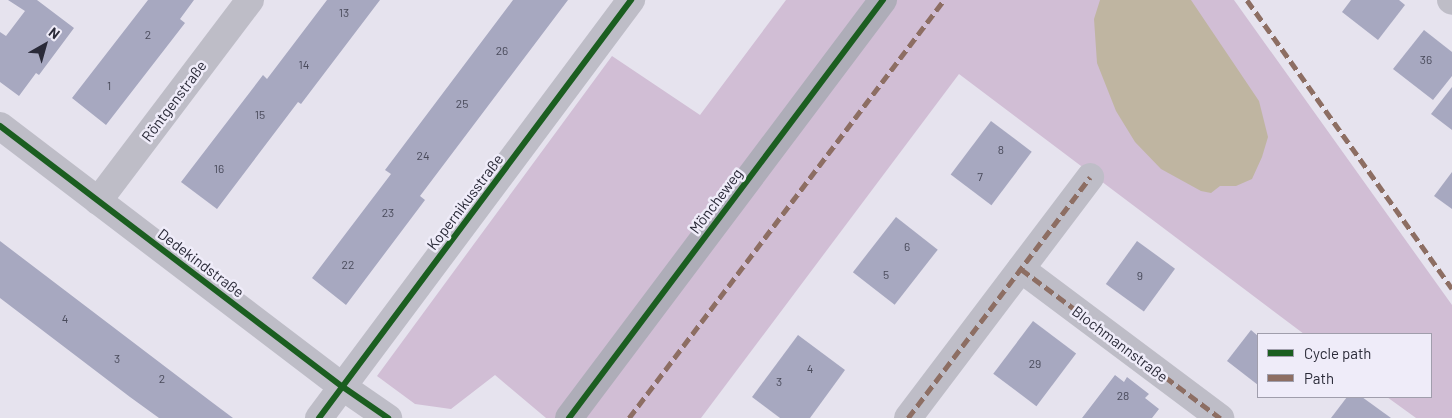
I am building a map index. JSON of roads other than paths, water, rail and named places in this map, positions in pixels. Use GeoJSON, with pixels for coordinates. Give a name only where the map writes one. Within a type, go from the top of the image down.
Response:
{"type":"FeatureCollection","features":[{"type":"Feature","properties":{"kind":"main road","name":"Möncheweg"},"geometry":{"type":"LineString","coordinates":[[569,418],[883,0]]}},
{"type":"Feature","properties":{"kind":"street","name":"Röntgenstraße"},"geometry":{"type":"LineString","coordinates":[[98,201],[250,0]]}},
{"type":"Feature","properties":{"kind":"street","name":"Kopernikusstraße"},"geometry":{"type":"LineString","coordinates":[[319,418],[631,0]]}},
{"type":"Feature","properties":{"kind":"street","name":"Dedekindstraße"},"geometry":{"type":"LineString","coordinates":[[0,126],[343,387],[388,418]]}},
{"type":"Feature","properties":{"kind":"street"},"geometry":{"type":"LineString","coordinates":[[908,418],[1090,177]]}},
{"type":"Feature","properties":{"kind":"street","name":"Blochmannstraße"},"geometry":{"type":"LineString","coordinates":[[1021,269],[1220,418]]}}]}
